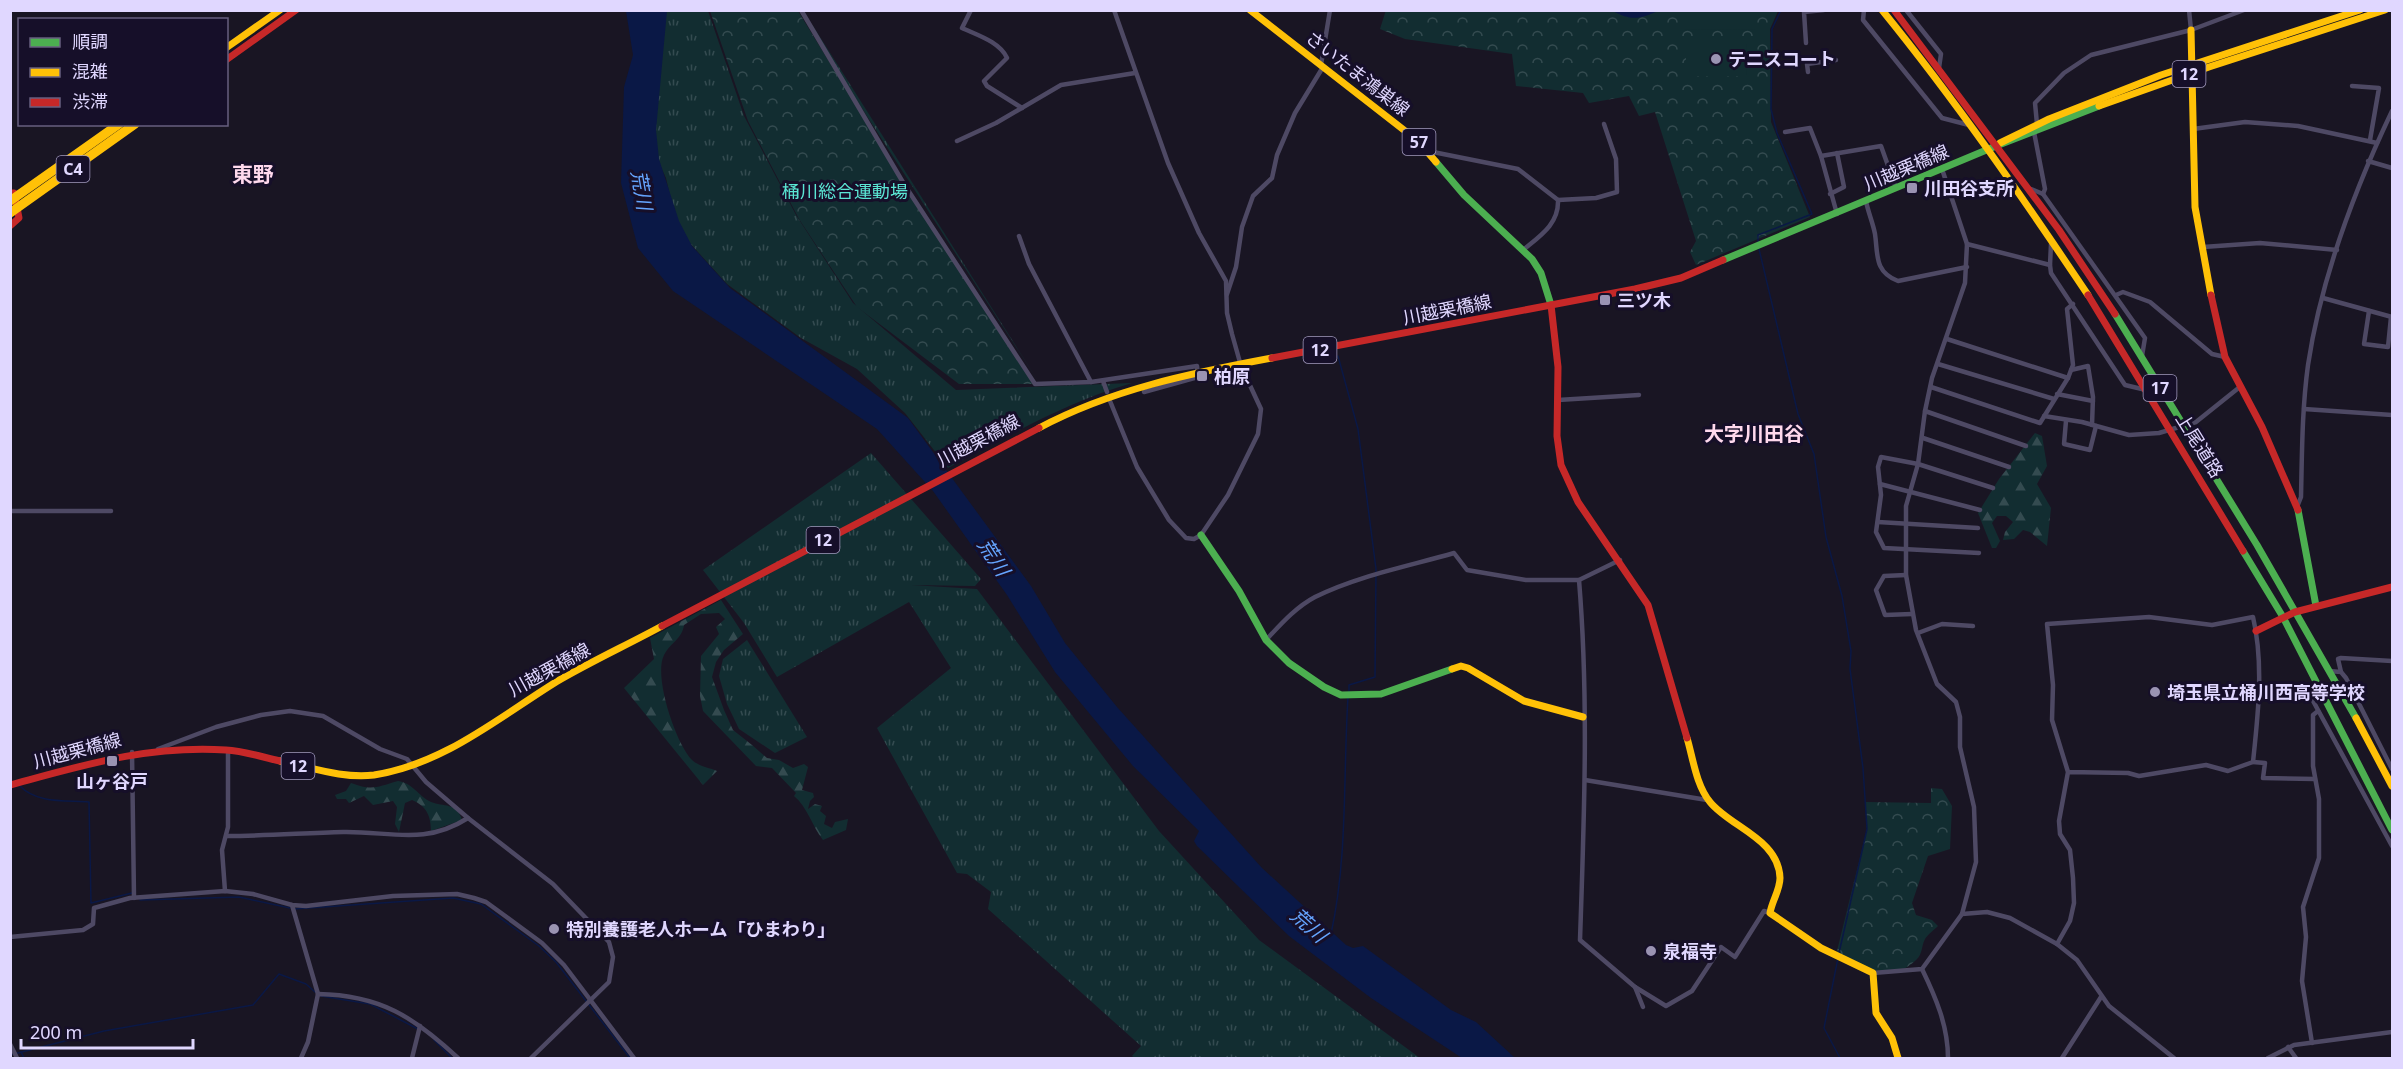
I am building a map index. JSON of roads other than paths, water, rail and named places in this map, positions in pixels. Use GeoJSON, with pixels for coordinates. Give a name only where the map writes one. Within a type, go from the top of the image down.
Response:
{"type":"FeatureCollection","features":[{"type":"Feature","properties":{"kind":"main road"},"geometry":{"type":"LineString","coordinates":[[228,47],[280,10]]}},
{"type":"Feature","properties":{"kind":"main road"},"geometry":{"type":"LineString","coordinates":[[228,59],[296,10]]}},
{"type":"Feature","properties":{"kind":"main road","name":"さいたま鴻巣線"},"geometry":{"type":"LineString","coordinates":[[1250,10],[1407,131],[1428,151],[1464,195],[1523,250],[1541,273],[1551,305],[1557,356],[1557,447],[1566,478],[1583,511],[1620,560],[1648,605],[1707,800]]}},
{"type":"Feature","properties":{"kind":"main road","name":"上尾道路"},"geometry":{"type":"LineString","coordinates":[[1882,10],[1969,125],[2026,186],[2084,266],[2185,427],[2295,612],[2392,786]]}},
{"type":"Feature","properties":{"kind":"main road","name":"上尾道路"},"geometry":{"type":"LineString","coordinates":[[1894,10],[1939,69],[1992,148],[2172,430],[2283,617],[2392,830]]}},
{"type":"Feature","properties":{"kind":"main road","name":"川越栗橋線"},"geometry":{"type":"LineString","coordinates":[[10,785],[132,752],[157,750],[228,750],[345,775],[372,775],[412,766],[449,750],[558,681],[1037,427],[1090,403],[1198,372],[1241,366],[1669,282],[1992,148],[2008,137],[2192,68],[2360,10]]}},
{"type":"Feature","properties":{"kind":"main road","name":"川越栗橋線"},"geometry":{"type":"LineString","coordinates":[[2192,68],[2385,10]]}},
{"type":"Feature","properties":{"kind":"main road"},"geometry":{"type":"LineString","coordinates":[[2191,30],[2195,207],[2225,357],[2241,386],[2296,507],[2316,606]]}},
{"type":"Feature","properties":{"kind":"main road","name":"C4"},"geometry":{"type":"LineString","coordinates":[[10,201],[115,126]]}},
{"type":"Feature","properties":{"kind":"main road","name":"C4"},"geometry":{"type":"LineString","coordinates":[[10,213],[132,126]]}},
{"type":"Feature","properties":{"kind":"main road"},"geometry":{"type":"LineString","coordinates":[[10,193],[14,193],[19,218],[10,226]]}},
{"type":"Feature","properties":{"kind":"main road"},"geometry":{"type":"LineString","coordinates":[[1202,535],[1239,591],[1266,640],[1289,663],[1318,684],[1341,695],[1381,694],[1461,666],[1473,668],[1506,692],[1525,700],[1583,717]]}},
{"type":"Feature","properties":{"kind":"main road"},"geometry":{"type":"LineString","coordinates":[[2256,631],[2295,612],[2392,587]]}},
{"type":"Feature","properties":{"kind":"main road"},"geometry":{"type":"LineString","coordinates":[[1707,800],[1719,814],[1747,830],[1774,862],[1780,877],[1770,913],[1821,948],[1873,973],[1876,1013],[1893,1038],[1898,1059]]}},
{"type":"Feature","properties":{"kind":"street"},"geometry":{"type":"LineString","coordinates":[[801,10],[904,184],[1035,384],[1102,381],[1197,366],[1198,376],[1144,392]]}},
{"type":"Feature","properties":{"kind":"street"},"geometry":{"type":"LineString","coordinates":[[971,10],[962,28],[987,39],[1007,58],[984,81],[987,86],[1022,108]]}},
{"type":"Feature","properties":{"kind":"street"},"geometry":{"type":"LineString","coordinates":[[1110,401],[1137,467],[1169,520],[1186,538],[1194,539],[1202,535],[1228,495],[1258,434],[1261,409],[1241,366],[1227,314],[1226,281],[1199,233],[1168,161],[1114,10]]}},
{"type":"Feature","properties":{"kind":"street"},"geometry":{"type":"LineString","coordinates":[[1227,294],[1236,267],[1242,226],[1253,196],[1272,178],[1277,155],[1295,113],[1322,66],[1330,10]]}},
{"type":"Feature","properties":{"kind":"street"},"geometry":{"type":"LineString","coordinates":[[1806,43],[1804,12],[1824,10]]}},
{"type":"Feature","properties":{"kind":"street"},"geometry":{"type":"LineString","coordinates":[[1864,10],[1863,20],[1942,118],[1969,125]]}},
{"type":"Feature","properties":{"kind":"street"},"geometry":{"type":"LineString","coordinates":[[2189,10],[2191,30]]}},
{"type":"Feature","properties":{"kind":"street"},"geometry":{"type":"LineString","coordinates":[[2043,194],[2045,189],[2036,128],[2035,103],[2076,63],[2105,50],[2191,30],[2244,10]]}},
{"type":"Feature","properties":{"kind":"street"},"geometry":{"type":"LineString","coordinates":[[1910,12],[1941,54],[1939,69]]}},
{"type":"Feature","properties":{"kind":"street"},"geometry":{"type":"LineString","coordinates":[[1941,54],[1948,49]]}},
{"type":"Feature","properties":{"kind":"street"},"geometry":{"type":"LineString","coordinates":[[1808,72],[1807,64],[1836,60]]}},
{"type":"Feature","properties":{"kind":"street"},"geometry":{"type":"LineString","coordinates":[[957,141],[1061,85],[1135,73]]}},
{"type":"Feature","properties":{"kind":"street"},"geometry":{"type":"LineString","coordinates":[[2352,86],[2379,88],[2370,140]]}},
{"type":"Feature","properties":{"kind":"street"},"geometry":{"type":"LineString","coordinates":[[2296,507],[2301,497],[2308,365],[2323,298],[2368,161],[2392,111]]}},
{"type":"Feature","properties":{"kind":"street"},"geometry":{"type":"LineString","coordinates":[[2193,129],[2245,122],[2298,126],[2377,143]]}},
{"type":"Feature","properties":{"kind":"street"},"geometry":{"type":"LineString","coordinates":[[1428,151],[1518,169],[1558,200],[1596,198],[1617,192],[1616,159],[1605,124]]}},
{"type":"Feature","properties":{"kind":"street"},"geometry":{"type":"LineString","coordinates":[[1785,132],[1810,128],[1821,156],[1837,214]]}},
{"type":"Feature","properties":{"kind":"street"},"geometry":{"type":"LineString","coordinates":[[1821,156],[1881,146],[1896,189]]}},
{"type":"Feature","properties":{"kind":"street"},"geometry":{"type":"LineString","coordinates":[[1830,194],[1844,187],[1837,153]]}},
{"type":"Feature","properties":{"kind":"street"},"geometry":{"type":"LineString","coordinates":[[2368,161],[2392,168]]}},
{"type":"Feature","properties":{"kind":"street"},"geometry":{"type":"LineString","coordinates":[[1873,973],[1922,969],[1962,914],[1976,862],[1974,807],[1960,747],[1960,717],[1956,702],[1937,684],[1912,614],[1906,575],[1906,523],[1909,490],[1918,464],[1925,411],[1931,387],[1965,283],[1967,267],[1967,244],[1942,169]]}},
{"type":"Feature","properties":{"kind":"street"},"geometry":{"type":"LineString","coordinates":[[2026,186],[2043,194],[2116,295],[2145,338],[2142,358]]}},
{"type":"Feature","properties":{"kind":"street"},"geometry":{"type":"LineString","coordinates":[[1523,250],[1552,223],[1557,214],[1558,200]]}},
{"type":"Feature","properties":{"kind":"street"},"geometry":{"type":"LineString","coordinates":[[1866,201],[1875,234],[1876,260],[1891,278],[1898,281],[1967,267]]}},
{"type":"Feature","properties":{"kind":"street"},"geometry":{"type":"LineString","coordinates":[[1019,236],[1029,264],[1091,382]]}},
{"type":"Feature","properties":{"kind":"street"},"geometry":{"type":"LineString","coordinates":[[2052,240],[2051,273],[2125,385],[2146,390]]}},
{"type":"Feature","properties":{"kind":"street"},"geometry":{"type":"LineString","coordinates":[[2203,247],[2260,243],[2337,250]]}},
{"type":"Feature","properties":{"kind":"street"},"geometry":{"type":"LineString","coordinates":[[1967,244],[2050,265]]}},
{"type":"Feature","properties":{"kind":"street"},"geometry":{"type":"LineString","coordinates":[[2116,295],[2123,292],[2150,302],[2212,354],[2225,357]]}},
{"type":"Feature","properties":{"kind":"street"},"geometry":{"type":"LineString","coordinates":[[2323,298],[2392,317],[2388,347],[2364,344],[2369,311]]}},
{"type":"Feature","properties":{"kind":"street"},"geometry":{"type":"LineString","coordinates":[[1931,387],[2040,423],[2071,370],[2067,309],[2073,304]]}},
{"type":"Feature","properties":{"kind":"street"},"geometry":{"type":"LineString","coordinates":[[1947,339],[2068,378]]}},
{"type":"Feature","properties":{"kind":"street"},"geometry":{"type":"LineString","coordinates":[[1938,364],[2054,399]]}},
{"type":"Feature","properties":{"kind":"street"},"geometry":{"type":"LineString","coordinates":[[2066,421],[2064,444],[2090,450],[2094,425],[2088,366],[2071,370]]}},
{"type":"Feature","properties":{"kind":"street"},"geometry":{"type":"LineString","coordinates":[[1102,381],[1107,392]]}},
{"type":"Feature","properties":{"kind":"street"},"geometry":{"type":"LineString","coordinates":[[2044,416],[2094,425],[2129,435],[2172,430],[2196,422],[2241,386]]}},
{"type":"Feature","properties":{"kind":"street"},"geometry":{"type":"LineString","coordinates":[[2058,394],[2093,401]]}},
{"type":"Feature","properties":{"kind":"street"},"geometry":{"type":"LineString","coordinates":[[1558,400],[1639,395]]}},
{"type":"Feature","properties":{"kind":"street"},"geometry":{"type":"LineString","coordinates":[[2304,409],[2392,415]]}},
{"type":"Feature","properties":{"kind":"street"},"geometry":{"type":"LineString","coordinates":[[1925,411],[2026,446]]}},
{"type":"Feature","properties":{"kind":"street"},"geometry":{"type":"LineString","coordinates":[[1923,438],[2009,467]]}},
{"type":"Feature","properties":{"kind":"street"},"geometry":{"type":"LineString","coordinates":[[1979,553],[1884,548],[1876,532],[1881,495],[1878,467],[1881,457],[1918,464],[1993,488]]}},
{"type":"Feature","properties":{"kind":"street"},"geometry":{"type":"LineString","coordinates":[[1880,484],[1980,510]]}},
{"type":"Feature","properties":{"kind":"street"},"geometry":{"type":"LineString","coordinates":[[10,511],[111,511]]}},
{"type":"Feature","properties":{"kind":"street"},"geometry":{"type":"LineString","coordinates":[[1878,522],[1978,528]]}},
{"type":"Feature","properties":{"kind":"street"},"geometry":{"type":"LineString","coordinates":[[1266,640],[1296,610],[1315,597],[1348,584],[1454,553],[1467,570],[1526,580],[1579,580],[1620,560]]}},
{"type":"Feature","properties":{"kind":"street"},"geometry":{"type":"LineString","coordinates":[[1906,575],[1884,576],[1876,590],[1885,615],[1912,614]]}},
{"type":"Feature","properties":{"kind":"street"},"geometry":{"type":"LineString","coordinates":[[1579,580],[1583,623],[1584,780],[1580,940],[1635,987],[1666,1006],[1692,991],[1720,947],[1735,957],[1764,911],[1770,913]]}},
{"type":"Feature","properties":{"kind":"street"},"geometry":{"type":"LineString","coordinates":[[2057,944],[2070,921],[2074,903],[2070,850],[2060,834],[2059,821],[2068,772],[2052,720],[2053,685],[2047,624],[2162,617],[2212,624],[2252,616],[2256,631],[2259,706],[2253,762]]}},
{"type":"Feature","properties":{"kind":"street"},"geometry":{"type":"LineString","coordinates":[[1918,633],[1942,624],[1973,626]]}},
{"type":"Feature","properties":{"kind":"street"},"geometry":{"type":"LineString","coordinates":[[2392,661],[2338,659],[2341,672],[2392,769]]}},
{"type":"Feature","properties":{"kind":"street"},"geometry":{"type":"LineString","coordinates":[[2329,671],[2341,672]]}},
{"type":"Feature","properties":{"kind":"street"},"geometry":{"type":"LineString","coordinates":[[2319,684],[2312,699],[2392,846]]}},
{"type":"Feature","properties":{"kind":"street"},"geometry":{"type":"LineString","coordinates":[[2312,1043],[2302,981],[2306,937],[2303,907],[2319,858],[2319,799],[2315,779],[2313,715],[2318,711]]}},
{"type":"Feature","properties":{"kind":"street"},"geometry":{"type":"LineString","coordinates":[[157,750],[196,734],[261,716],[278,712],[308,712],[337,723],[396,757],[407,759],[468,818],[553,884],[609,942],[613,957],[612,975],[598,996],[590,1001],[531,1059]]}},
{"type":"Feature","properties":{"kind":"street"},"geometry":{"type":"LineString","coordinates":[[225,891],[222,850],[227,836],[228,750]]}},
{"type":"Feature","properties":{"kind":"street"},"geometry":{"type":"LineString","coordinates":[[132,752],[134,898]]}},
{"type":"Feature","properties":{"kind":"street"},"geometry":{"type":"LineString","coordinates":[[2068,772],[2128,773],[2139,776],[2206,765],[2228,771],[2253,762],[2265,763],[2263,778],[2315,779]]}},
{"type":"Feature","properties":{"kind":"street"},"geometry":{"type":"LineString","coordinates":[[1584,780],[1707,800]]}},
{"type":"Feature","properties":{"kind":"street"},"geometry":{"type":"LineString","coordinates":[[227,836],[348,832],[419,836],[453,828],[468,818]]}},
{"type":"Feature","properties":{"kind":"street"},"geometry":{"type":"LineString","coordinates":[[10,937],[83,930],[93,924],[94,908],[134,898],[225,891],[253,894],[292,905],[370,897],[457,894],[482,901],[542,943],[564,965],[634,1059]]}},
{"type":"Feature","properties":{"kind":"street"},"geometry":{"type":"LineString","coordinates":[[292,905],[318,994],[308,1042],[301,1059]]}},
{"type":"Feature","properties":{"kind":"street"},"geometry":{"type":"LineString","coordinates":[[1962,914],[1987,912],[2010,918],[2033,928],[2057,944],[2077,960],[2101,997],[2174,1059]]}},
{"type":"Feature","properties":{"kind":"street"},"geometry":{"type":"LineString","coordinates":[[1922,969],[1940,1007],[1948,1044],[1948,1059]]}},
{"type":"Feature","properties":{"kind":"street"},"geometry":{"type":"LineString","coordinates":[[1635,987],[1643,1007]]}},
{"type":"Feature","properties":{"kind":"street"},"geometry":{"type":"LineString","coordinates":[[318,994],[360,997],[373,1001],[420,1026],[458,1059]]}},
{"type":"Feature","properties":{"kind":"street"},"geometry":{"type":"LineString","coordinates":[[2062,1059],[2101,997]]}},
{"type":"Feature","properties":{"kind":"street"},"geometry":{"type":"LineString","coordinates":[[412,1059],[420,1026]]}},
{"type":"Feature","properties":{"kind":"street"},"geometry":{"type":"LineString","coordinates":[[2268,1059],[2288,1047],[2392,1032]]}},
{"type":"Feature","properties":{"kind":"street"},"geometry":{"type":"LineString","coordinates":[[10,1044],[17,1059]]}},
{"type":"Feature","properties":{"kind":"street"},"geometry":{"type":"LineString","coordinates":[[2288,1047],[2296,1059]]}},
{"type":"Feature","properties":{"kind":"water"},"geometry":{"type":"Polygon","coordinates":[[[1658,10],[1636,18],[1613,11],[1658,10]]]}},
{"type":"Feature","properties":{"kind":"water","name":"荒川"},"geometry":{"type":"Polygon","coordinates":[[[626,11],[667,11],[656,130],[659,159],[679,221],[692,246],[730,288],[908,418],[1031,586],[1065,643],[1117,707],[1262,868],[1346,945],[1353,948],[1363,946],[1451,1010],[1476,1022],[1515,1058],[1462,1058],[1371,998],[1289,936],[1197,846],[1194,841],[1199,831],[1133,766],[1055,672],[1007,595],[933,491],[877,429],[673,291],[638,248],[621,183],[624,87],[633,55],[626,11]]]}},
{"type":"Feature","properties":{"kind":"waterway"},"geometry":{"type":"LineString","coordinates":[[1758,244],[1758,235],[1812,214],[1777,133],[1771,109],[1772,29],[1781,10]]}},
{"type":"Feature","properties":{"kind":"waterway"},"geometry":{"type":"LineString","coordinates":[[1759,249],[1798,414],[1814,454],[1826,537],[1842,596],[1851,651],[1850,669],[1863,768],[1867,829],[1839,953]]}},
{"type":"Feature","properties":{"kind":"waterway"},"geometry":{"type":"LineString","coordinates":[[1338,356],[1358,429],[1376,569],[1375,677],[1349,685],[1349,692]]}},
{"type":"Feature","properties":{"kind":"waterway","name":"荒川"},"geometry":{"type":"LineString","coordinates":[[1331,934],[1343,846],[1348,697]]}},
{"type":"Feature","properties":{"kind":"waterway"},"geometry":{"type":"LineString","coordinates":[[20,786],[35,796],[62,801],[89,802],[91,903],[132,893]]}},
{"type":"Feature","properties":{"kind":"waterway"},"geometry":{"type":"LineString","coordinates":[[140,900],[239,897],[290,908]]}},
{"type":"Feature","properties":{"kind":"waterway"},"geometry":{"type":"LineString","coordinates":[[294,909],[453,898],[481,904],[539,946],[556,962],[630,1058]]}},
{"type":"Feature","properties":{"kind":"waterway"},"geometry":{"type":"LineString","coordinates":[[1838,958],[1824,1028],[1840,1058]]}},
{"type":"Feature","properties":{"kind":"waterway"},"geometry":{"type":"LineString","coordinates":[[10,1055],[104,1031],[253,1005],[279,974],[306,984],[315,992]]}},
{"type":"Feature","properties":{"kind":"waterway"},"geometry":{"type":"LineString","coordinates":[[321,996],[370,1004],[418,1029]]}},
{"type":"Feature","properties":{"kind":"waterway"},"geometry":{"type":"LineString","coordinates":[[434,1040],[452,1058]]}},
{"type":"Feature","properties":{"kind":"waterway"},"geometry":{"type":"LineString","coordinates":[[21,1052],[24,1058]]}},
{"type":"Feature","properties":{"kind":"place","name":"テニスコート"},"geometry":{"type":"Point","coordinates":[1716,59]}},
{"type":"Feature","properties":{"kind":"place","name":"川田谷支所"},"geometry":{"type":"Point","coordinates":[1912,188]}},
{"type":"Feature","properties":{"kind":"place","name":"三ツ木"},"geometry":{"type":"Point","coordinates":[1605,300]}},
{"type":"Feature","properties":{"kind":"place","name":"柏原"},"geometry":{"type":"Point","coordinates":[1202,376]}},
{"type":"Feature","properties":{"kind":"place","name":"埼玉県立桶川西高等学校"},"geometry":{"type":"Point","coordinates":[2155,692]}},
{"type":"Feature","properties":{"kind":"place","name":"山ヶ谷戸"},"geometry":{"type":"Point","coordinates":[112,761]}},
{"type":"Feature","properties":{"kind":"place","name":"特別養護老人ホーム「ひまわり」"},"geometry":{"type":"Point","coordinates":[554,929]}},
{"type":"Feature","properties":{"kind":"place","name":"泉福寺"},"geometry":{"type":"Point","coordinates":[1651,951]}},
{"type":"Feature","properties":{"kind":"district","name":"東野"},"geometry":{"type":"Point","coordinates":[253,174]}},
{"type":"Feature","properties":{"kind":"district","name":"大字川田谷"},"geometry":{"type":"Point","coordinates":[1754,433]}},
{"type":"Feature","properties":{"kind":"park label","name":"桶川総合運動場"},"geometry":{"type":"Point","coordinates":[845,191]}}]}
